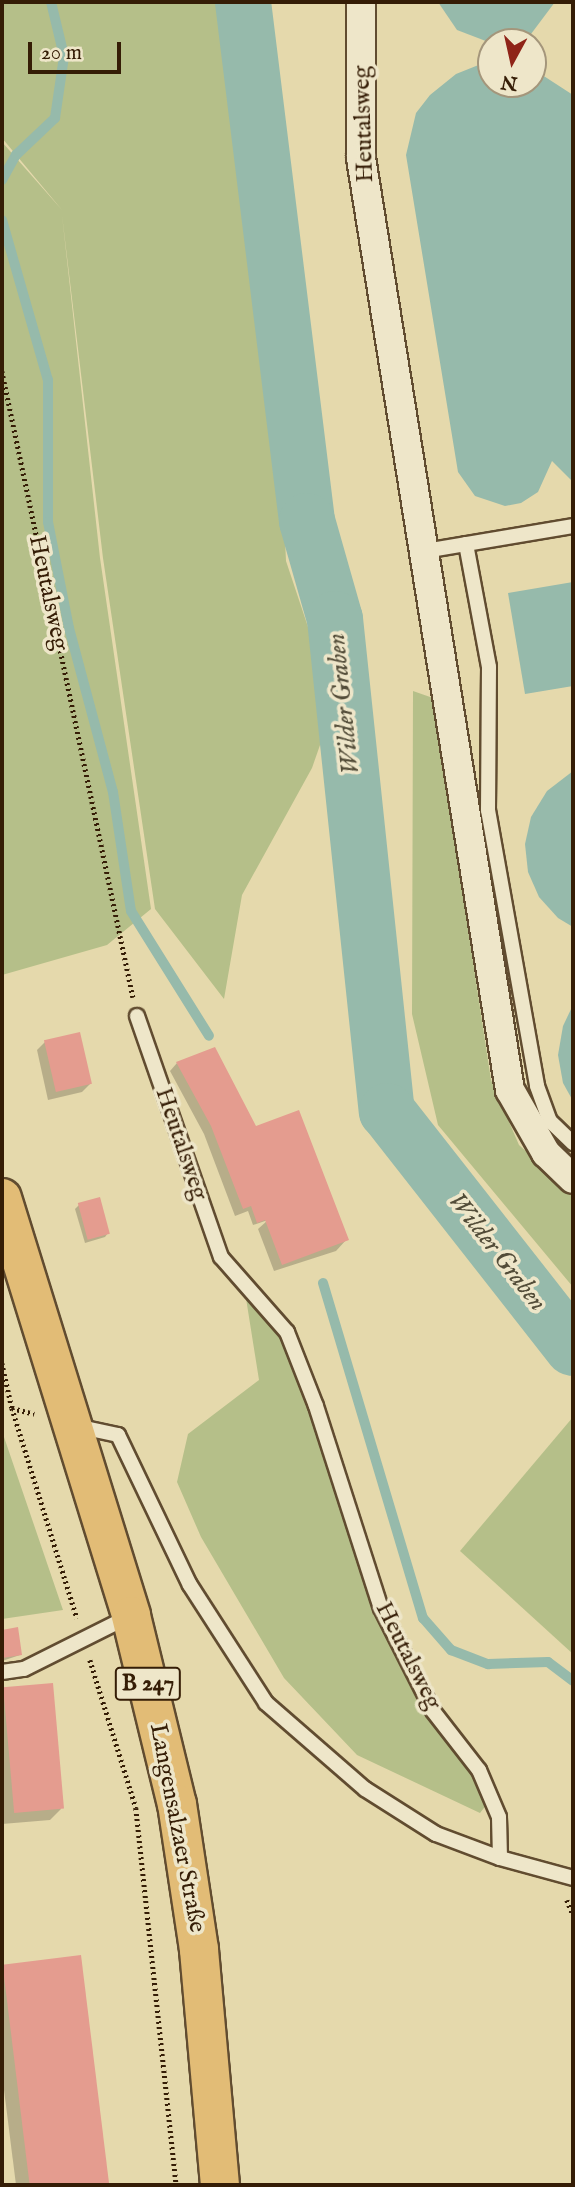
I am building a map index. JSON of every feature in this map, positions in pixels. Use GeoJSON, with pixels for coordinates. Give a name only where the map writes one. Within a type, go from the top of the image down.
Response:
{"type":"FeatureCollection","features":[{"type":"Feature","properties":{"kind":"main road","name":"Langensalzaer Straße"},"geometry":{"type":"LineString","coordinates":[[2,1198],[75,1425],[131,1616],[179,1817],[199,1950],[220,2185]]}},
{"type":"Feature","properties":{"kind":"street","name":"Heutalsweg"},"geometry":{"type":"LineString","coordinates":[[361,2],[361,158],[510,1090],[546,1153],[573,1179]]}},
{"type":"Feature","properties":{"kind":"lane"},"geometry":{"type":"LineString","coordinates":[[425,551],[573,526]]}},
{"type":"Feature","properties":{"kind":"lane"},"geometry":{"type":"LineString","coordinates":[[466,544],[489,667],[488,810],[537,1087],[550,1121],[573,1143]]}},
{"type":"Feature","properties":{"kind":"lane","name":"Heutalsweg"},"geometry":{"type":"LineString","coordinates":[[137,1016],[220,1257],[287,1332],[316,1406],[381,1608],[433,1711],[479,1770],[499,1817],[500,1858]]}},
{"type":"Feature","properties":{"kind":"lane"},"geometry":{"type":"LineString","coordinates":[[75,1425],[118,1435],[190,1585],[266,1703],[365,1789],[436,1834],[500,1858],[573,1878]]}},
{"type":"Feature","properties":{"kind":"lane"},"geometry":{"type":"LineString","coordinates":[[2,1672],[24,1669],[84,1642],[131,1616]]}},
{"type":"Feature","properties":{"kind":"path","name":"Heutalsweg"},"geometry":{"type":"LineString","coordinates":[[2,371],[137,1016]]}},
{"type":"Feature","properties":{"kind":"path"},"geometry":{"type":"LineString","coordinates":[[12,1408],[135,1808],[176,2185]]}},
{"type":"Feature","properties":{"kind":"green space"},"geometry":{"type":"Polygon","coordinates":[[[2,2],[226,2],[274,298],[286,561],[334,705],[312,768],[242,895],[224,999],[155,909],[103,558],[62,215],[100,558],[151,909],[107,945],[2,975],[2,142],[62,210],[2,138],[2,2]]]}},
{"type":"Feature","properties":{"kind":"green space"},"geometry":{"type":"Polygon","coordinates":[[[413,691],[433,698],[491,1080],[519,1145],[573,1194],[573,1287],[438,1125],[412,1014],[413,691]]]}},
{"type":"Feature","properties":{"kind":"green space"},"geometry":{"type":"Polygon","coordinates":[[[245,1292],[282,1333],[377,1613],[469,1764],[487,1804],[480,1813],[357,1755],[284,1678],[201,1537],[177,1482],[188,1434],[259,1380],[245,1292]]]}},
{"type":"Feature","properties":{"kind":"green space"},"geometry":{"type":"Polygon","coordinates":[[[573,1417],[573,1654],[460,1551],[573,1417]]]}},
{"type":"Feature","properties":{"kind":"green space"},"geometry":{"type":"Polygon","coordinates":[[[2,1427],[4,1437],[63,1610],[2,1619],[2,1427]]]}},
{"type":"Feature","properties":{"kind":"shaded area"},"geometry":{"type":"Polygon","coordinates":[[[438,2],[555,2],[536,28],[477,28],[477,38],[457,30],[438,2]]]}},
{"type":"Feature","properties":{"kind":"shaded area"},"geometry":{"type":"Polygon","coordinates":[[[477,66],[477,98],[547,98],[547,78],[573,95],[573,482],[552,461],[538,492],[521,503],[505,506],[475,496],[458,472],[406,155],[416,113],[430,95],[456,74],[477,66]]]}},
{"type":"Feature","properties":{"kind":"shaded area"},"geometry":{"type":"Polygon","coordinates":[[[573,582],[573,686],[525,694],[508,593],[573,582]]]}},
{"type":"Feature","properties":{"kind":"shaded area"},"geometry":{"type":"Polygon","coordinates":[[[573,771],[573,927],[558,918],[539,897],[528,872],[525,844],[531,817],[547,791],[573,771]]]}},
{"type":"Feature","properties":{"kind":"shaded area"},"geometry":{"type":"Polygon","coordinates":[[[573,1005],[573,1101],[563,1083],[558,1055],[563,1026],[573,1005]]]}},
{"type":"Feature","properties":{"kind":"building"},"geometry":{"type":"Polygon","coordinates":[[[80,1032],[92,1084],[56,1092],[44,1040],[80,1032]]]}},
{"type":"Feature","properties":{"kind":"building"},"geometry":{"type":"Polygon","coordinates":[[[215,1047],[256,1126],[299,1110],[349,1240],[282,1265],[265,1220],[257,1223],[251,1206],[243,1209],[211,1126],[176,1062],[215,1047]]]}},
{"type":"Feature","properties":{"kind":"building"},"geometry":{"type":"Polygon","coordinates":[[[100,1197],[110,1234],[88,1240],[78,1203],[100,1197]]]}},
{"type":"Feature","properties":{"kind":"building"},"geometry":{"type":"Polygon","coordinates":[[[18,1627],[22,1655],[2,1658],[2,1630],[18,1627]]]}},
{"type":"Feature","properties":{"kind":"building"},"geometry":{"type":"Polygon","coordinates":[[[53,1683],[64,1809],[14,1813],[3,1687],[53,1683]]]}},
{"type":"Feature","properties":{"kind":"building"},"geometry":{"type":"Polygon","coordinates":[[[81,1955],[109,2185],[30,2185],[3,1965],[81,1955]]]}},
{"type":"Feature","properties":{"kind":"waterway"},"geometry":{"type":"LineString","coordinates":[[2,180],[16,155],[55,118],[64,56],[51,2]]}},
{"type":"Feature","properties":{"kind":"waterway","name":"Wilder Graben"},"geometry":{"type":"LineString","coordinates":[[243,2],[307,521],[335,619],[387,1111],[573,1348]]}},
{"type":"Feature","properties":{"kind":"waterway"},"geometry":{"type":"LineString","coordinates":[[2,220],[48,380],[48,522],[69,628],[113,792],[131,911],[209,1036]]}},
{"type":"Feature","properties":{"kind":"waterway"},"geometry":{"type":"LineString","coordinates":[[323,1283],[423,1618],[451,1650],[488,1664],[548,1662],[573,1681]]}}]}
